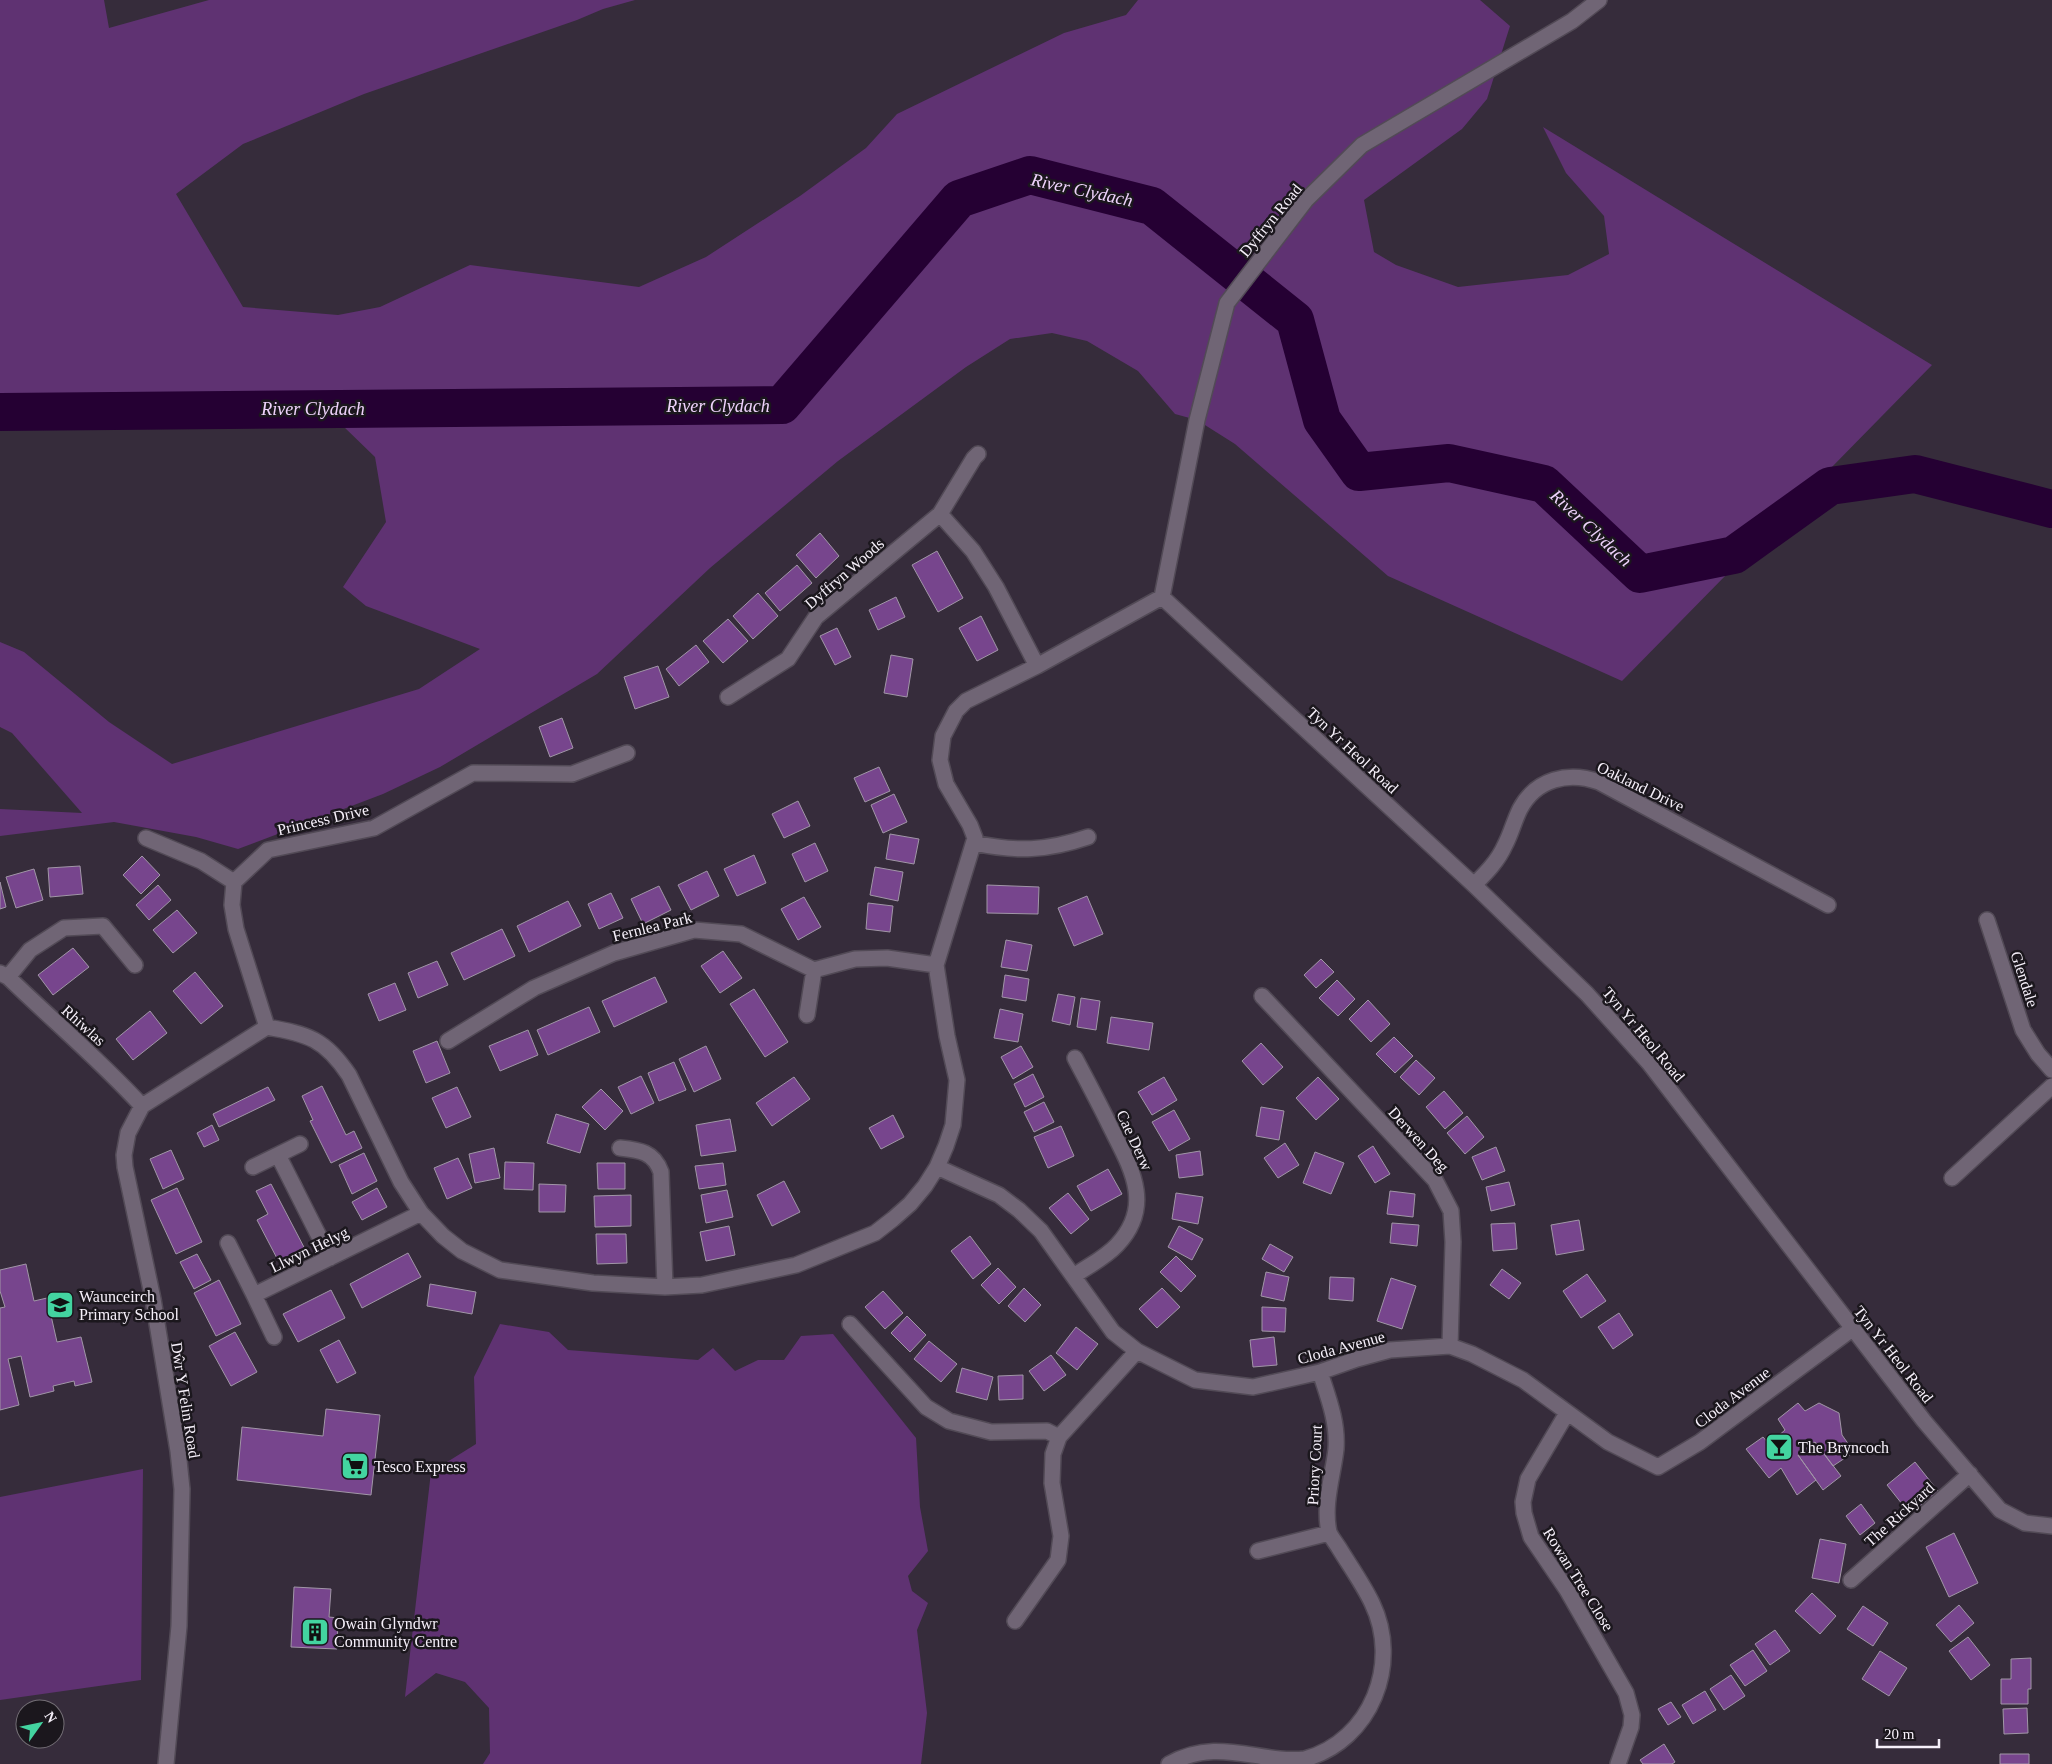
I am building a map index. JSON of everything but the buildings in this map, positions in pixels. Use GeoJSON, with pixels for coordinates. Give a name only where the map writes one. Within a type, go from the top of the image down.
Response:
{"type":"FeatureCollection","features":[{"type":"Feature","properties":{"kind":"street","name":"Dyffryn Road"},"geometry":{"type":"LineString","coordinates":[[1162,597],[1197,420],[1227,303],[1306,200],[1362,145],[1572,20],[1599,0]]}},
{"type":"Feature","properties":{"kind":"street","name":"Dyffryn Woods"},"geometry":{"type":"LineString","coordinates":[[728,697],[788,659],[816,617],[940,514],[978,454]]}},
{"type":"Feature","properties":{"kind":"street"},"geometry":{"type":"LineString","coordinates":[[940,514],[974,551],[996,587],[1037,666]]}},
{"type":"Feature","properties":{"kind":"street"},"geometry":{"type":"LineString","coordinates":[[142,1106],[267,1027],[298,1032],[322,1043],[338,1059],[349,1075],[401,1182],[421,1213],[443,1236],[462,1250],[500,1270],[593,1283],[665,1287],[702,1286],[796,1266],[875,1232],[910,1204],[925,1186],[937,1167],[953,1125],[957,1080],[947,1036],[936,965],[975,838],[970,825],[946,784],[942,772],[940,760],[942,736],[952,717],[966,701],[1037,666],[1162,597]]}},
{"type":"Feature","properties":{"kind":"street","name":"Tyn Yr Heol Road"},"geometry":{"type":"LineString","coordinates":[[1162,597],[1474,884],[1587,994],[1649,1064],[1924,1421],[2000,1510],[2025,1523],[2052,1526]]}},
{"type":"Feature","properties":{"kind":"street","name":"Princess Drive"},"geometry":{"type":"LineString","coordinates":[[234,882],[268,850],[374,828],[472,773],[572,774],[627,753]]}},
{"type":"Feature","properties":{"kind":"street","name":"Oakland Drive"},"geometry":{"type":"LineString","coordinates":[[1474,884],[1491,867],[1505,846],[1519,810],[1532,793],[1550,781],[1575,776],[1599,782],[1828,905]]}},
{"type":"Feature","properties":{"kind":"street"},"geometry":{"type":"LineString","coordinates":[[974,843],[1000,849],[1036,850],[1062,846],[1088,837]]}},
{"type":"Feature","properties":{"kind":"street"},"geometry":{"type":"LineString","coordinates":[[146,838],[202,861],[234,882],[232,904],[236,929],[267,1027]]}},
{"type":"Feature","properties":{"kind":"street","name":"Glendale"},"geometry":{"type":"LineString","coordinates":[[1987,920],[2023,1030],[2038,1054],[2052,1070]]}},
{"type":"Feature","properties":{"kind":"street"},"geometry":{"type":"LineString","coordinates":[[4,975],[30,950],[64,928],[104,926],[135,965]]}},
{"type":"Feature","properties":{"kind":"street","name":"Fernlea Park"},"geometry":{"type":"LineString","coordinates":[[448,1041],[534,988],[614,953],[694,930],[741,934],[814,970]]}},
{"type":"Feature","properties":{"kind":"street"},"geometry":{"type":"LineString","coordinates":[[807,1015],[814,970],[855,959],[887,958],[936,965]]}},
{"type":"Feature","properties":{"kind":"street","name":"Rhiwlas"},"geometry":{"type":"LineString","coordinates":[[4,975],[118,1080],[142,1106]]}},
{"type":"Feature","properties":{"kind":"street","name":"Derwen Deg"},"geometry":{"type":"LineString","coordinates":[[1262,996],[1435,1180],[1451,1211],[1453,1242],[1450,1346]]}},
{"type":"Feature","properties":{"kind":"street","name":"Cae Derw"},"geometry":{"type":"LineString","coordinates":[[1074,1276],[1117,1244],[1132,1219],[1137,1195],[1133,1172],[1075,1058]]}},
{"type":"Feature","properties":{"kind":"street"},"geometry":{"type":"LineString","coordinates":[[1952,1178],[2052,1086]]}},
{"type":"Feature","properties":{"kind":"street","name":"Dŵr Y Felin Road"},"geometry":{"type":"LineString","coordinates":[[142,1106],[128,1133],[124,1155],[125,1168],[153,1298],[178,1451],[182,1489],[179,1626],[166,1764]]}},
{"type":"Feature","properties":{"kind":"street"},"geometry":{"type":"LineString","coordinates":[[253,1167],[300,1144]]}},
{"type":"Feature","properties":{"kind":"street"},"geometry":{"type":"LineString","coordinates":[[620,1148],[642,1150],[649,1154],[661,1172],[665,1287]]}},
{"type":"Feature","properties":{"kind":"street"},"geometry":{"type":"LineString","coordinates":[[278,1155],[330,1258]]}},
{"type":"Feature","properties":{"kind":"street","name":"Cloda Avenue"},"geometry":{"type":"LineString","coordinates":[[937,1167],[999,1195],[1019,1210],[1041,1232],[1113,1332],[1137,1351],[1195,1380],[1253,1387],[1320,1372],[1357,1358],[1390,1350],[1450,1346],[1472,1354],[1523,1380],[1608,1442],[1658,1467],[1700,1442],[1852,1329]]}},
{"type":"Feature","properties":{"kind":"street","name":"Llwyn Helyg"},"geometry":{"type":"LineString","coordinates":[[254,1295],[421,1213]]}},
{"type":"Feature","properties":{"kind":"street"},"geometry":{"type":"LineString","coordinates":[[228,1243],[274,1336]]}},
{"type":"Feature","properties":{"kind":"street"},"geometry":{"type":"LineString","coordinates":[[850,1324],[926,1407],[949,1421],[992,1432],[1047,1431],[1059,1437]]}},
{"type":"Feature","properties":{"kind":"street"},"geometry":{"type":"LineString","coordinates":[[1015,1621],[1058,1560],[1061,1536],[1052,1483],[1053,1454],[1059,1437],[1137,1351]]}},
{"type":"Feature","properties":{"kind":"street","name":"Priory Court"},"geometry":{"type":"LineString","coordinates":[[1320,1372],[1334,1416],[1336,1448],[1328,1498],[1329,1533]]}},
{"type":"Feature","properties":{"kind":"street","name":"Rowan Tree Close"},"geometry":{"type":"LineString","coordinates":[[1567,1413],[1528,1479],[1523,1502],[1524,1513],[1531,1537],[1567,1590],[1626,1693],[1632,1715],[1631,1727],[1618,1764]]}},
{"type":"Feature","properties":{"kind":"street","name":"The Rickyard"},"geometry":{"type":"LineString","coordinates":[[1851,1580],[1970,1474]]}},
{"type":"Feature","properties":{"kind":"street"},"geometry":{"type":"LineString","coordinates":[[1168,1764],[1191,1755],[1209,1752],[1290,1763],[1307,1758],[1323,1752],[1338,1743],[1351,1731],[1372,1703],[1383,1670],[1384,1652],[1379,1618],[1372,1602],[1329,1533],[1258,1551]]}},
{"type":"Feature","properties":{"kind":"shaded area"},"geometry":{"type":"Polygon","coordinates":[[[0,0],[104,0],[109,28],[209,0],[635,0],[603,9],[577,20],[364,94],[243,144],[176,194],[243,307],[338,315],[380,307],[470,265],[639,287],[706,257],[800,196],[866,148],[897,114],[1064,33],[1126,15],[1138,0],[1480,0],[1510,26],[1487,99],[1462,129],[1364,200],[1374,252],[1396,265],[1458,287],[1568,275],[1609,254],[1604,216],[1566,173],[1543,127],[1932,365],[1622,681],[1388,576],[1235,444],[1197,420],[1175,414],[1138,371],[1087,341],[1052,333],[1010,339],[966,367],[838,461],[710,568],[597,674],[440,767],[383,794],[238,849],[196,837],[114,822],[0,836],[0,809],[82,813],[12,733],[0,727],[0,642],[24,652],[109,722],[172,764],[419,689],[480,649],[366,606],[343,587],[386,522],[375,457],[311,395],[0,400],[0,0]]]}},
{"type":"Feature","properties":{"kind":"shaded area"},"geometry":{"type":"Polygon","coordinates":[[[500,1324],[549,1332],[568,1350],[698,1360],[713,1348],[735,1371],[758,1360],[784,1360],[801,1336],[833,1334],[916,1438],[920,1507],[928,1551],[908,1576],[912,1591],[928,1603],[917,1630],[927,1713],[921,1764],[483,1764],[490,1753],[489,1708],[465,1682],[436,1673],[405,1697],[431,1472],[476,1444],[474,1377],[500,1324]]]}},
{"type":"Feature","properties":{"kind":"shaded area"},"geometry":{"type":"Polygon","coordinates":[[[143,1469],[141,1680],[0,1700],[0,1497],[143,1469]]]}},
{"type":"Feature","properties":{"kind":"waterway","name":"River Clydach"},"geometry":{"type":"LineString","coordinates":[[0,412],[782,405],[959,199],[1030,175],[1152,206],[1295,320],[1322,420],[1359,472],[1449,463],[1544,484],[1640,574],[1734,555],[1830,486],[1915,474],[2052,509]]}},
{"type":"Feature","properties":{"kind":"place","name":"Waunceirch Primary School"},"geometry":{"type":"Point","coordinates":[60,1305]}},
{"type":"Feature","properties":{"kind":"place","name":"The Bryncoch"},"geometry":{"type":"Point","coordinates":[1779,1447]}},
{"type":"Feature","properties":{"kind":"place","name":"Tesco Express"},"geometry":{"type":"Point","coordinates":[355,1466]}},
{"type":"Feature","properties":{"kind":"place","name":"Owain Glyndwr Community Centre"},"geometry":{"type":"Point","coordinates":[315,1632]}}]}
